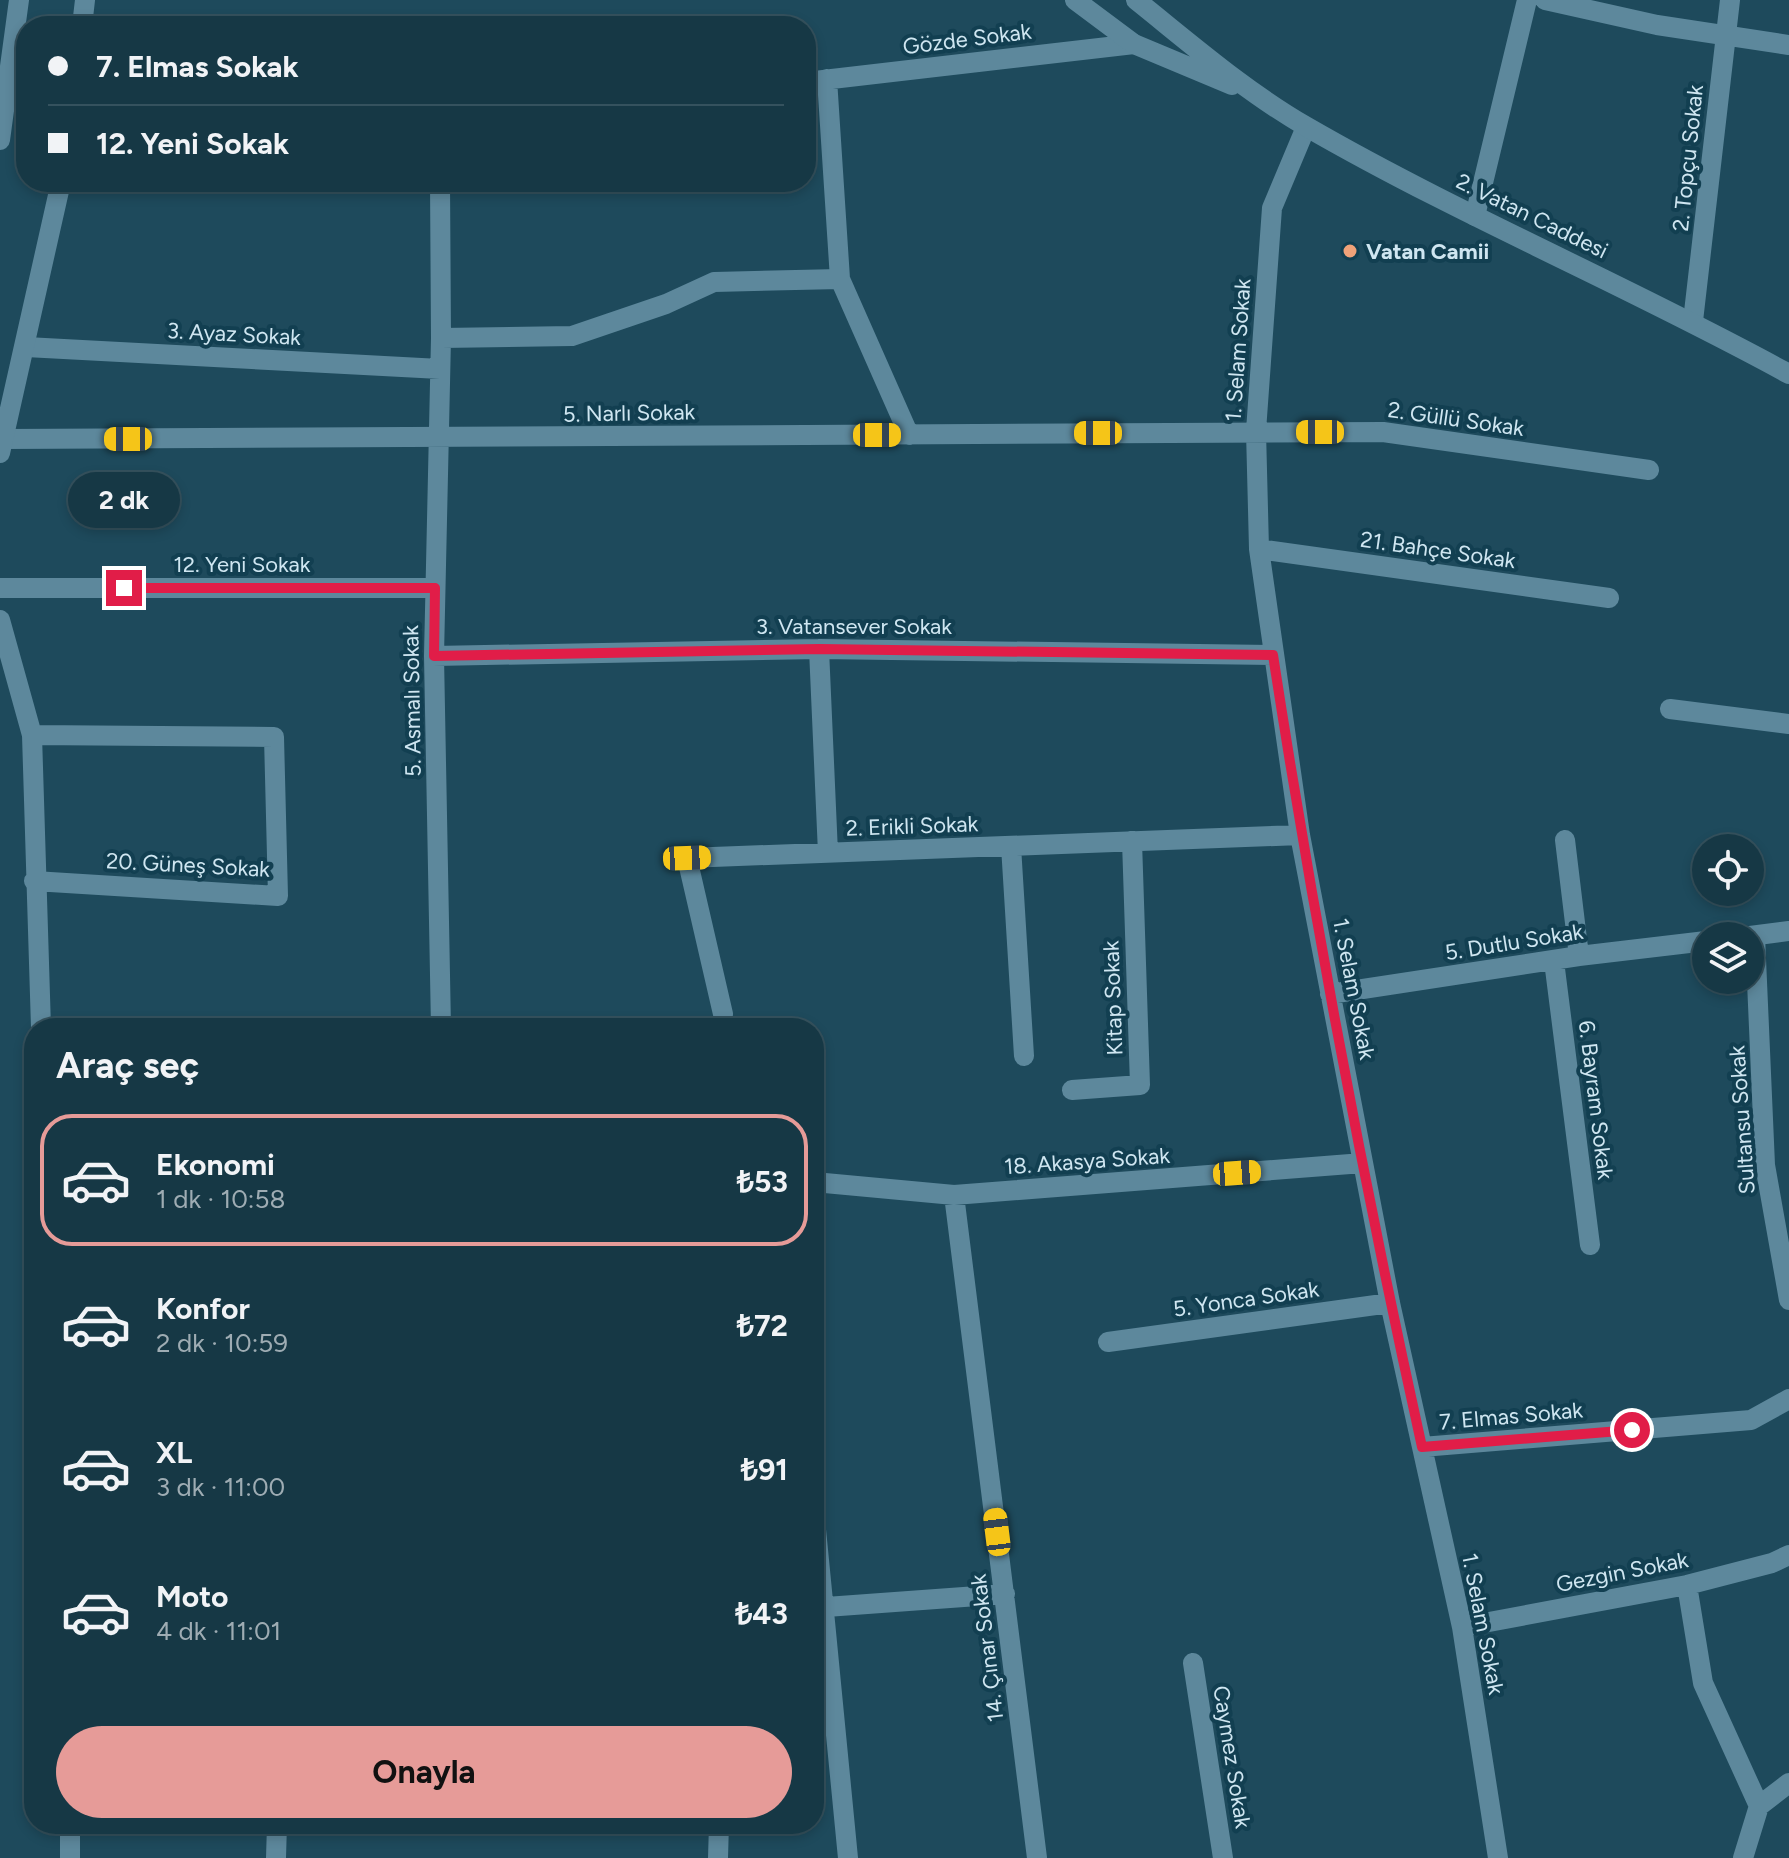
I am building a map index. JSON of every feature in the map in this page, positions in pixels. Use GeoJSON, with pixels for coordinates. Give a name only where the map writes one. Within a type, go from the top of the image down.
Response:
{"type":"FeatureCollection","features":[{"type":"Feature","properties":{"kind":"street","name":"2. Vatan Caddesi"},"geometry":{"type":"LineString","coordinates":[[1075,0],[1134,44],[1257,95]]}},
{"type":"Feature","properties":{"kind":"street","name":"2. Vatan Caddesi"},"geometry":{"type":"LineString","coordinates":[[1136,0],[1257,95],[1306,127],[1475,216],[1693,321],[1789,374]]}},
{"type":"Feature","properties":{"kind":"street"},"geometry":{"type":"LineString","coordinates":[[1475,216],[1527,0]]}},
{"type":"Feature","properties":{"kind":"street"},"geometry":{"type":"LineString","coordinates":[[1545,0],[1657,25],[1789,45]]}},
{"type":"Feature","properties":{"kind":"street","name":"2. Topçu Sokak"},"geometry":{"type":"LineString","coordinates":[[1693,321],[1730,0]]}},
{"type":"Feature","properties":{"kind":"street"},"geometry":{"type":"LineString","coordinates":[[0,140],[16,22]]}},
{"type":"Feature","properties":{"kind":"street","name":"Gözde Sokak"},"geometry":{"type":"LineString","coordinates":[[816,81],[1134,44]]}},
{"type":"Feature","properties":{"kind":"street"},"geometry":{"type":"LineString","coordinates":[[827,79],[840,279],[909,435]]}},
{"type":"Feature","properties":{"kind":"street","name":"1. Selam Sokak"},"geometry":{"type":"LineString","coordinates":[[1306,127],[1272,208],[1256,431],[1259,549],[1300,835],[1390,1303],[1462,1627],[1498,1858]]}},
{"type":"Feature","properties":{"kind":"street"},"geometry":{"type":"LineString","coordinates":[[2,446],[59,192]]}},
{"type":"Feature","properties":{"kind":"street","name":"5. Asmalı Sokak"},"geometry":{"type":"LineString","coordinates":[[440,192],[441,338],[434,656],[441,1018]]}},
{"type":"Feature","properties":{"kind":"street"},"geometry":{"type":"LineString","coordinates":[[441,338],[572,336],[666,304],[714,282],[840,279]]}},
{"type":"Feature","properties":{"kind":"street","name":"3. Ayaz Sokak"},"geometry":{"type":"LineString","coordinates":[[26,347],[440,369]]}},
{"type":"Feature","properties":{"kind":"street","name":"5. Narlı Sokak"},"geometry":{"type":"LineString","coordinates":[[2,446],[1256,431]]}},
{"type":"Feature","properties":{"kind":"street","name":"2. Güllü Sokak"},"geometry":{"type":"LineString","coordinates":[[1256,431],[1383,432],[1649,470]]}},
{"type":"Feature","properties":{"kind":"street","name":"21. Bahçe Sokak"},"geometry":{"type":"LineString","coordinates":[[1259,549],[1609,598]]}},
{"type":"Feature","properties":{"kind":"street","name":"12. Yeni Sokak"},"geometry":{"type":"LineString","coordinates":[[0,588],[435,588]]}},
{"type":"Feature","properties":{"kind":"street"},"geometry":{"type":"LineString","coordinates":[[0,620],[32,735],[41,1018]]}},
{"type":"Feature","properties":{"kind":"street"},"geometry":{"type":"LineString","coordinates":[[819,649],[828,853]]}},
{"type":"Feature","properties":{"kind":"street","name":"3. Vatansever Sokak"},"geometry":{"type":"LineString","coordinates":[[434,656],[819,649],[1273,655]]}},
{"type":"Feature","properties":{"kind":"street"},"geometry":{"type":"LineString","coordinates":[[1670,709],[1788,719]]}},
{"type":"Feature","properties":{"kind":"street","name":"20. Güneş Sokak"},"geometry":{"type":"LineString","coordinates":[[32,735],[274,737],[278,896],[34,881]]}},
{"type":"Feature","properties":{"kind":"street","name":"2. Erikli Sokak"},"geometry":{"type":"LineString","coordinates":[[723,1014],[687,858],[1300,835]]}},
{"type":"Feature","properties":{"kind":"street"},"geometry":{"type":"LineString","coordinates":[[1565,840],[1579,956]]}},
{"type":"Feature","properties":{"kind":"street","name":"Kitap Sokak"},"geometry":{"type":"LineString","coordinates":[[1072,1090],[1140,1085],[1132,841]]}},
{"type":"Feature","properties":{"kind":"street"},"geometry":{"type":"LineString","coordinates":[[1011,846],[1024,1056]]}},
{"type":"Feature","properties":{"kind":"street"},"geometry":{"type":"LineString","coordinates":[[1764,934],[1789,931]]}},
{"type":"Feature","properties":{"kind":"street","name":"5. Dutlu Sokak"},"geometry":{"type":"LineString","coordinates":[[1330,994],[1579,956],[1692,943]]}},
{"type":"Feature","properties":{"kind":"street","name":"6. Bayram Sokak"},"geometry":{"type":"LineString","coordinates":[[1554,961],[1590,1245]]}},
{"type":"Feature","properties":{"kind":"street","name":"Sultansu Sokak"},"geometry":{"type":"LineString","coordinates":[[1755,994],[1765,1165],[1789,1300]]}},
{"type":"Feature","properties":{"kind":"street","name":"18. Akasya Sokak"},"geometry":{"type":"LineString","coordinates":[[824,1183],[954,1195],[1363,1163]]}},
{"type":"Feature","properties":{"kind":"street","name":"14. Çınar Sokak"},"geometry":{"type":"LineString","coordinates":[[954,1195],[1037,1858]]}},
{"type":"Feature","properties":{"kind":"street","name":"5. Yonca Sokak"},"geometry":{"type":"LineString","coordinates":[[1108,1342],[1390,1303]]}},
{"type":"Feature","properties":{"kind":"street","name":"7. Elmas Sokak"},"geometry":{"type":"LineString","coordinates":[[1422,1447],[1751,1420],[1789,1399]]}},
{"type":"Feature","properties":{"kind":"street","name":"Gezgin Sokak"},"geometry":{"type":"LineString","coordinates":[[1462,1627],[1687,1585],[1772,1563],[1789,1555]]}},
{"type":"Feature","properties":{"kind":"street"},"geometry":{"type":"LineString","coordinates":[[1687,1585],[1703,1683],[1759,1806]]}},
{"type":"Feature","properties":{"kind":"street"},"geometry":{"type":"LineString","coordinates":[[826,1607],[1005,1594]]}},
{"type":"Feature","properties":{"kind":"street"},"geometry":{"type":"LineString","coordinates":[[824,1598],[848,1858]]}},
{"type":"Feature","properties":{"kind":"street","name":"Caymez Sokak"},"geometry":{"type":"LineString","coordinates":[[1193,1663],[1223,1858]]}},
{"type":"Feature","properties":{"kind":"street"},"geometry":{"type":"LineString","coordinates":[[1743,1858],[1759,1806],[1789,1783]]}},
{"type":"Feature","properties":{"kind":"street"},"geometry":{"type":"LineString","coordinates":[[70,1834],[70,1858]]}},
{"type":"Feature","properties":{"kind":"street"},"geometry":{"type":"LineString","coordinates":[[276,1858],[277,1834]]}},
{"type":"Feature","properties":{"kind":"street"},"geometry":{"type":"LineString","coordinates":[[718,1858],[719,1834]]}},
{"type":"Feature","properties":{"kind":"place","name":"Vatan Camii"},"geometry":{"type":"Point","coordinates":[1350,251]}},
{"type":"Feature","properties":{"kind":"route"},"geometry":{"type":"LineString","coordinates":[[124,588],[435,588],[434,656],[819,649],[1273,655],[1300,835],[1390,1303],[1422,1447],[1632,1430]]}}]}
